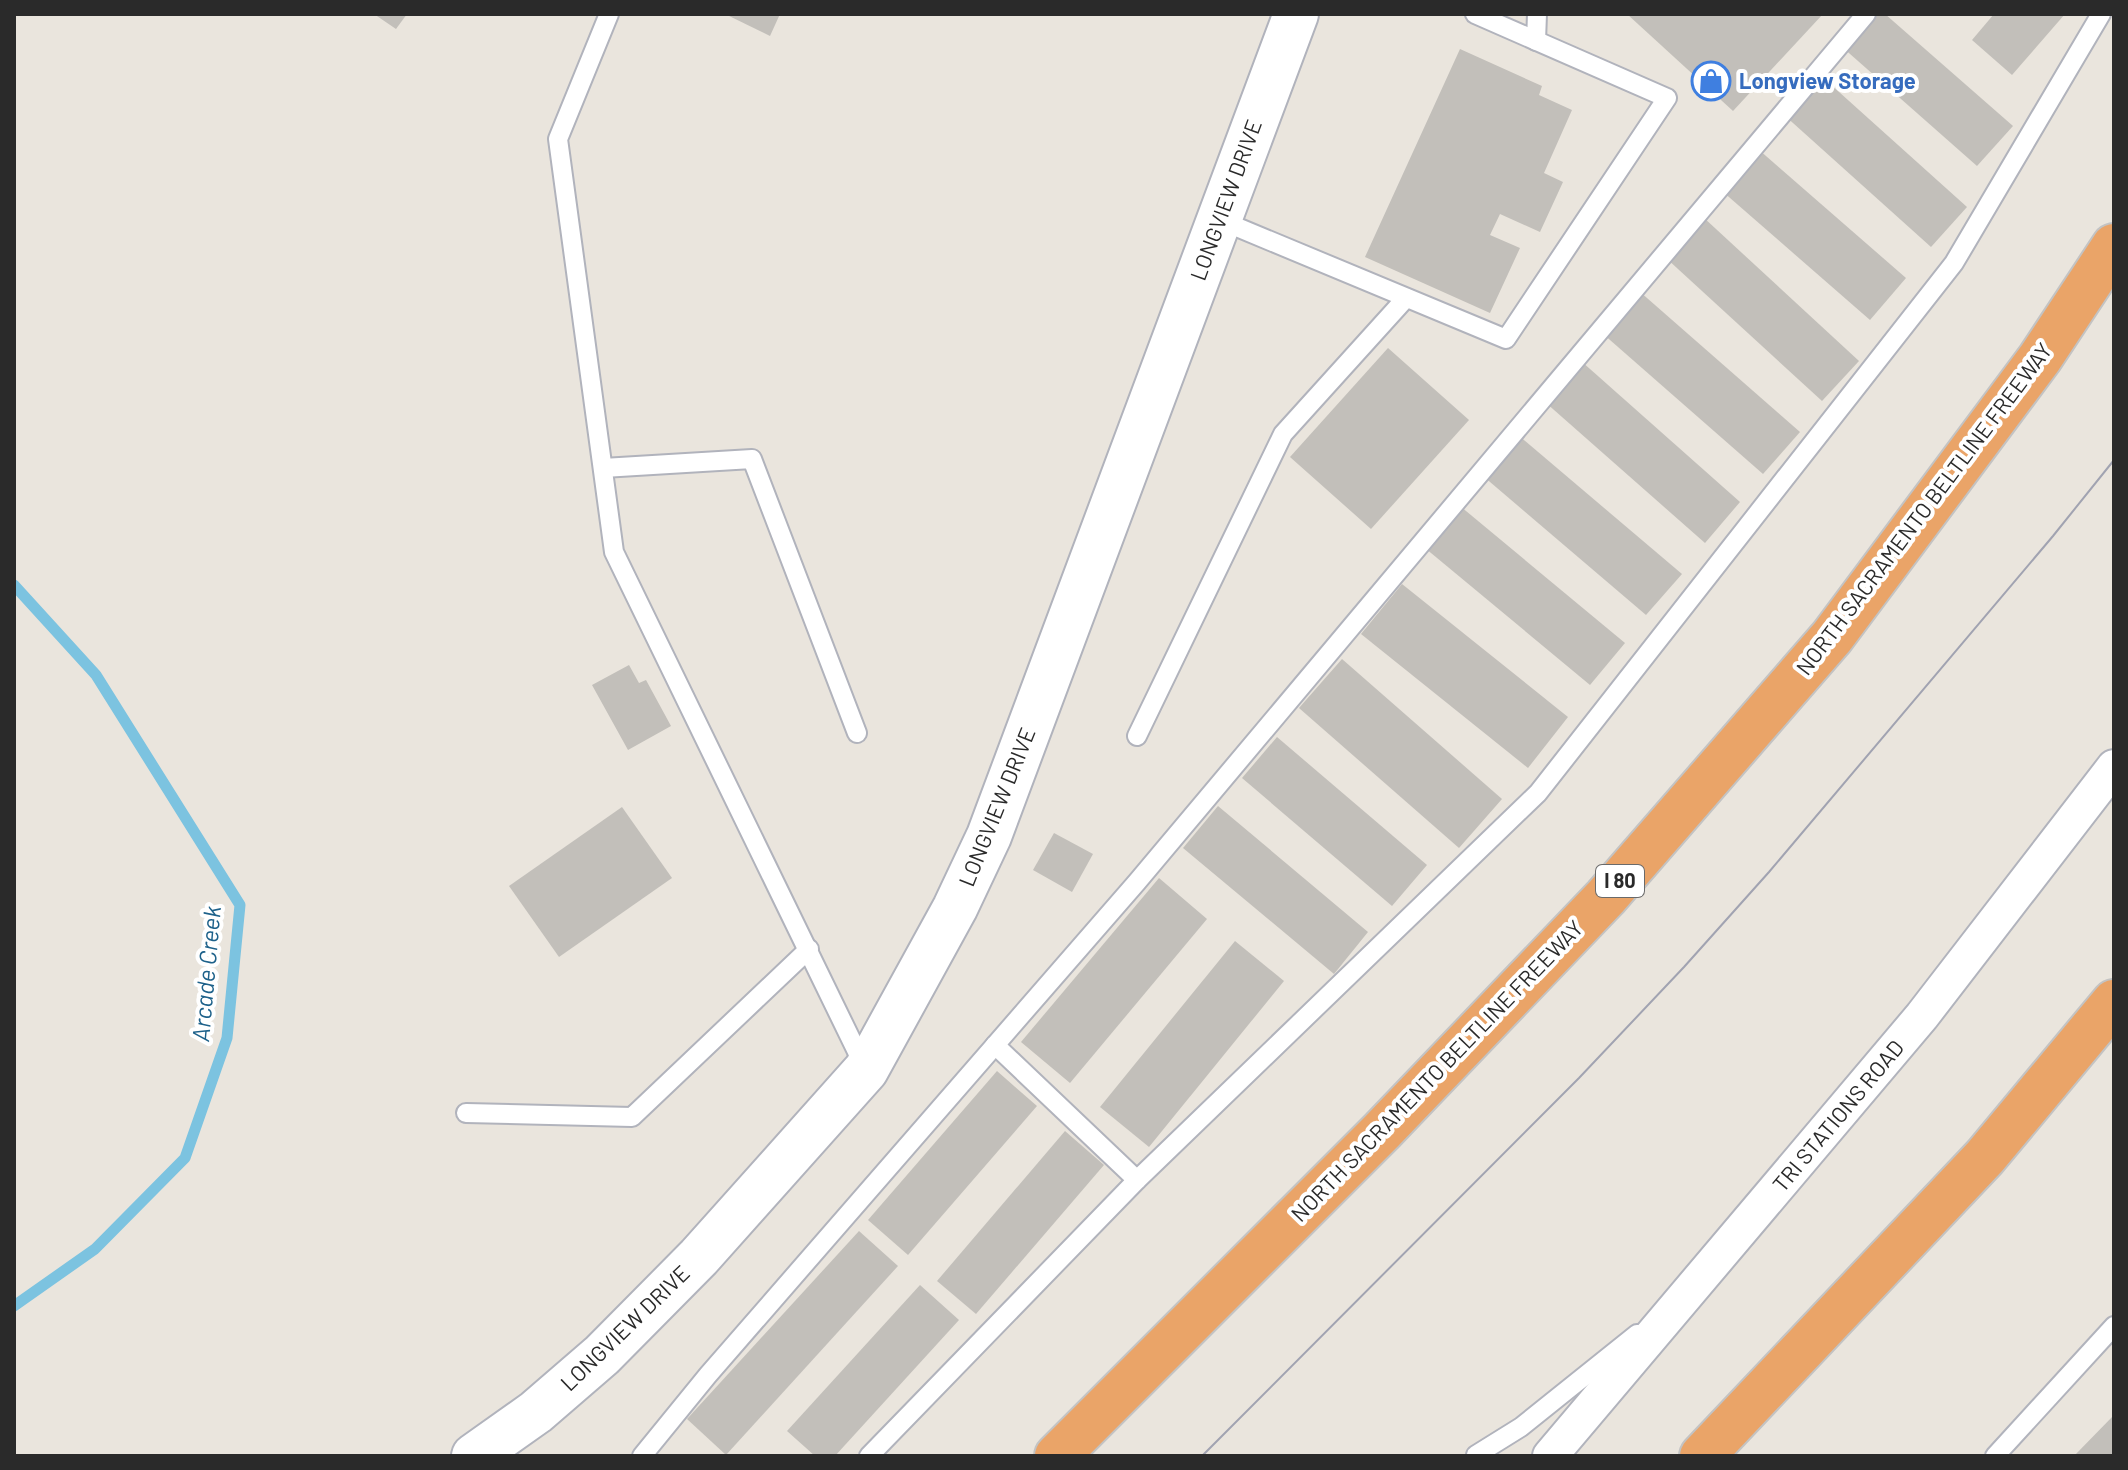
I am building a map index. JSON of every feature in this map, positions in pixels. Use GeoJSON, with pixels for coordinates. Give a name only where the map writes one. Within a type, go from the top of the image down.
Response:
{"type":"FeatureCollection","features":[{"type":"Feature","properties":{"kind":"highway","name":"NORTH SACRAMENTO BELTLINE FREEWAY"},"geometry":{"type":"LineString","coordinates":[[1057,1456],[1382,1131],[1606,897],[1832,637],[2040,358],[2114,246]]}},
{"type":"Feature","properties":{"kind":"highway"},"geometry":{"type":"LineString","coordinates":[[1702,1456],[1985,1157],[2114,1002]]}},
{"type":"Feature","properties":{"kind":"street","name":"LONGVIEW DRIVE"},"geometry":{"type":"LineString","coordinates":[[485,1453],[602,1355],[699,1257],[866,1070],[955,908],[989,836],[1296,14]]}},
{"type":"Feature","properties":{"kind":"street","name":"TRI STATIONS ROAD"},"geometry":{"type":"LineString","coordinates":[[1550,1456],[1922,1016],[2114,767]]}},
{"type":"Feature","properties":{"kind":"lane"},"geometry":{"type":"LineString","coordinates":[[609,14],[558,139],[614,552],[866,1070]]}},
{"type":"Feature","properties":{"kind":"lane"},"geometry":{"type":"LineString","coordinates":[[1218,220],[1506,339],[1667,98],[1475,14]]}},
{"type":"Feature","properties":{"kind":"lane"},"geometry":{"type":"LineString","coordinates":[[1536,41],[1537,14]]}},
{"type":"Feature","properties":{"kind":"lane"},"geometry":{"type":"LineString","coordinates":[[642,1456],[708,1375],[1137,882],[1866,14]]}},
{"type":"Feature","properties":{"kind":"lane"},"geometry":{"type":"LineString","coordinates":[[869,1456],[1137,1180],[1538,793],[1954,263],[2101,14]]}},
{"type":"Feature","properties":{"kind":"lane"},"geometry":{"type":"LineString","coordinates":[[1137,736],[1283,434],[1406,298]]}},
{"type":"Feature","properties":{"kind":"lane"},"geometry":{"type":"LineString","coordinates":[[603,468],[752,459],[857,733]]}},
{"type":"Feature","properties":{"kind":"lane"},"geometry":{"type":"LineString","coordinates":[[466,1113],[632,1117],[809,949]]}},
{"type":"Feature","properties":{"kind":"lane"},"geometry":{"type":"LineString","coordinates":[[995,1045],[1137,1180]]}},
{"type":"Feature","properties":{"kind":"lane"},"geometry":{"type":"LineString","coordinates":[[1476,1455],[1521,1427],[1692,1289]]}},
{"type":"Feature","properties":{"kind":"lane"},"geometry":{"type":"LineString","coordinates":[[1995,1456],[2114,1326]]}},
{"type":"Feature","properties":{"kind":"building"},"geometry":{"type":"Polygon","coordinates":[[[374,14],[407,14],[396,29],[374,14]]]}},
{"type":"Feature","properties":{"kind":"building"},"geometry":{"type":"Polygon","coordinates":[[[725,14],[780,14],[770,36],[725,14]]]}},
{"type":"Feature","properties":{"kind":"building"},"geometry":{"type":"Polygon","coordinates":[[[1627,14],[1823,14],[1733,111],[1627,14]]]}},
{"type":"Feature","properties":{"kind":"building"},"geometry":{"type":"Polygon","coordinates":[[[1869,14],[1885,14],[2013,126],[1977,166],[1841,46],[1869,14]]]}},
{"type":"Feature","properties":{"kind":"building"},"geometry":{"type":"Polygon","coordinates":[[[1994,14],[2065,14],[2012,75],[1972,40],[1994,14]]]}},
{"type":"Feature","properties":{"kind":"building"},"geometry":{"type":"Polygon","coordinates":[[[1460,49],[1542,86],[1539,95],[1572,110],[1544,173],[1563,182],[1540,232],[1500,214],[1490,235],[1520,248],[1490,313],[1365,257],[1460,49]]]}},
{"type":"Feature","properties":{"kind":"building"},"geometry":{"type":"Polygon","coordinates":[[[1819,74],[1967,207],[1931,247],[1783,114],[1819,74]]]}},
{"type":"Feature","properties":{"kind":"building"},"geometry":{"type":"Polygon","coordinates":[[[1758,149],[1906,278],[1870,320],[1722,191],[1758,149]]]}},
{"type":"Feature","properties":{"kind":"building"},"geometry":{"type":"Polygon","coordinates":[[[1703,217],[1859,361],[1822,401],[1666,258],[1703,217]]]}},
{"type":"Feature","properties":{"kind":"building"},"geometry":{"type":"Polygon","coordinates":[[[1639,291],[1800,432],[1763,474],[1602,333],[1639,291]]]}},
{"type":"Feature","properties":{"kind":"building"},"geometry":{"type":"Polygon","coordinates":[[[1388,348],[1469,420],[1371,529],[1290,457],[1388,348]]]}},
{"type":"Feature","properties":{"kind":"building"},"geometry":{"type":"Polygon","coordinates":[[[1581,361],[1740,502],[1705,543],[1545,402],[1581,361]]]}},
{"type":"Feature","properties":{"kind":"building"},"geometry":{"type":"Polygon","coordinates":[[[1518,435],[1682,574],[1646,615],[1483,476],[1518,435]]]}},
{"type":"Feature","properties":{"kind":"building"},"geometry":{"type":"Polygon","coordinates":[[[1460,506],[1625,643],[1590,685],[1425,548],[1460,506]]]}},
{"type":"Feature","properties":{"kind":"building"},"geometry":{"type":"Polygon","coordinates":[[[1402,584],[1568,717],[1528,768],[1361,634],[1402,584]]]}},
{"type":"Feature","properties":{"kind":"building"},"geometry":{"type":"Polygon","coordinates":[[[1342,659],[1502,799],[1459,848],[1299,708],[1342,659]]]}},
{"type":"Feature","properties":{"kind":"building"},"geometry":{"type":"Polygon","coordinates":[[[629,665],[639,683],[646,680],[671,726],[628,750],[592,685],[629,665]]]}},
{"type":"Feature","properties":{"kind":"building"},"geometry":{"type":"Polygon","coordinates":[[[1277,737],[1427,865],[1392,906],[1242,778],[1277,737]]]}},
{"type":"Feature","properties":{"kind":"building"},"geometry":{"type":"Polygon","coordinates":[[[1218,806],[1368,932],[1334,974],[1183,848],[1218,806]]]}},
{"type":"Feature","properties":{"kind":"building"},"geometry":{"type":"Polygon","coordinates":[[[622,807],[672,878],[559,957],[509,886],[622,807]]]}},
{"type":"Feature","properties":{"kind":"building"},"geometry":{"type":"Polygon","coordinates":[[[1054,833],[1093,854],[1072,892],[1033,870],[1054,833]]]}},
{"type":"Feature","properties":{"kind":"building"},"geometry":{"type":"Polygon","coordinates":[[[1159,878],[1207,919],[1070,1083],[1021,1042],[1159,878]]]}},
{"type":"Feature","properties":{"kind":"building"},"geometry":{"type":"Polygon","coordinates":[[[1235,941],[1284,981],[1149,1147],[1100,1107],[1235,941]]]}},
{"type":"Feature","properties":{"kind":"building"},"geometry":{"type":"Polygon","coordinates":[[[997,1071],[1037,1106],[908,1255],[868,1220],[997,1071]]]}},
{"type":"Feature","properties":{"kind":"building"},"geometry":{"type":"Polygon","coordinates":[[[1065,1131],[1104,1165],[976,1314],[937,1281],[1065,1131]]]}},
{"type":"Feature","properties":{"kind":"building"},"geometry":{"type":"Polygon","coordinates":[[[859,1231],[898,1266],[726,1455],[687,1419],[859,1231]]]}},
{"type":"Feature","properties":{"kind":"building"},"geometry":{"type":"Polygon","coordinates":[[[920,1285],[959,1320],[835,1456],[815,1456],[787,1431],[920,1285]]]}},
{"type":"Feature","properties":{"kind":"building"},"geometry":{"type":"Polygon","coordinates":[[[2114,1415],[2114,1456],[2074,1456],[2114,1415]]]}},
{"type":"Feature","properties":{"kind":"waterway","name":"Arcade Creek"},"geometry":{"type":"LineString","coordinates":[[14,585],[96,675],[240,905],[227,1038],[185,1158],[95,1249],[14,1306]]}},
{"type":"Feature","properties":{"kind":"tram line"},"geometry":{"type":"LineString","coordinates":[[1202,1456],[1579,1078],[1684,967],[1769,872],[2114,460]]}},
{"type":"Feature","properties":{"kind":"place","name":"Longview Storage"},"geometry":{"type":"Point","coordinates":[1711,81]}}]}
